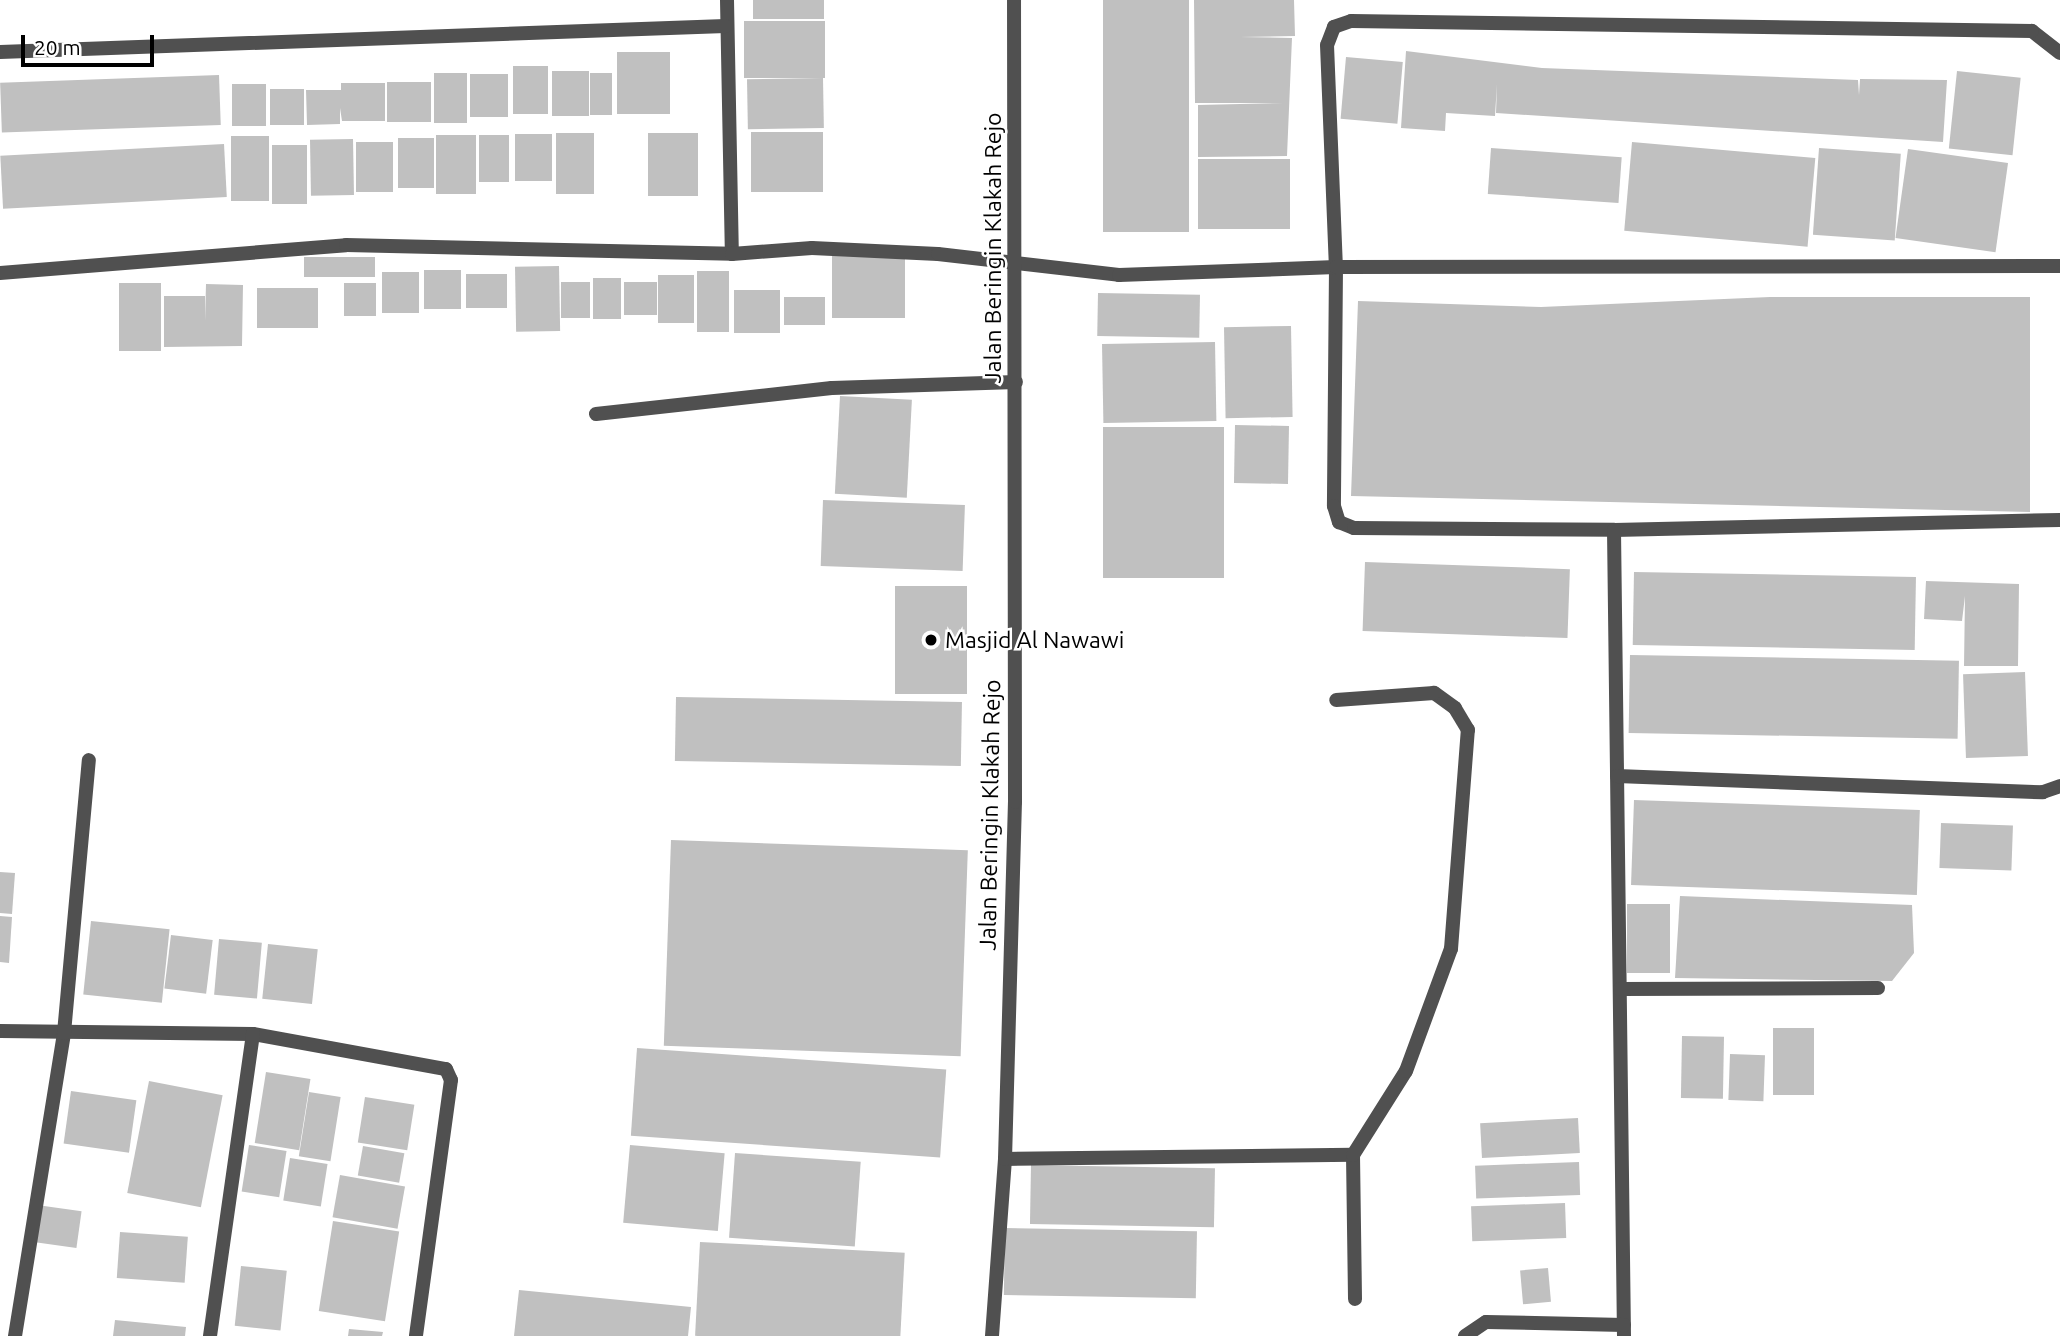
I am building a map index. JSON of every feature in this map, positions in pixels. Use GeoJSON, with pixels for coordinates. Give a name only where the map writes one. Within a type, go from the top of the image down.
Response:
{"type":"FeatureCollection","features":[{"type":"Feature","properties":{"kind":"street"},"geometry":{"type":"LineString","coordinates":[[727,0],[732,254]]}},
{"type":"Feature","properties":{"kind":"street","name":"Jalan Beringin Klakah Rejo"},"geometry":{"type":"LineString","coordinates":[[992,1336],[1005,1159],[1017,266],[1014,0]]}},
{"type":"Feature","properties":{"kind":"street"},"geometry":{"type":"LineString","coordinates":[[2060,53],[2032,31],[1351,21],[1334,27],[1327,45],[1336,267],[1334,506],[1339,522],[1354,528],[1614,530],[2060,520]]}},
{"type":"Feature","properties":{"kind":"street"},"geometry":{"type":"LineString","coordinates":[[0,52],[726,26]]}},
{"type":"Feature","properties":{"kind":"street"},"geometry":{"type":"LineString","coordinates":[[0,273],[346,245],[732,254],[825,249],[1119,275],[1336,267],[2060,266]]}},
{"type":"Feature","properties":{"kind":"street"},"geometry":{"type":"LineString","coordinates":[[596,414],[832,388],[1016,382]]}},
{"type":"Feature","properties":{"kind":"street"},"geometry":{"type":"LineString","coordinates":[[1465,1336],[1486,1322],[1624,1330],[1614,530]]}},
{"type":"Feature","properties":{"kind":"street"},"geometry":{"type":"LineString","coordinates":[[1336,700],[1434,692],[1455,708],[1468,730],[1451,948],[1406,1071],[1353,1155],[1355,1299]]}},
{"type":"Feature","properties":{"kind":"street"},"geometry":{"type":"LineString","coordinates":[[15,1336],[64,1033],[89,760]]}},
{"type":"Feature","properties":{"kind":"street"},"geometry":{"type":"LineString","coordinates":[[1617,776],[2043,792],[2060,786]]}},
{"type":"Feature","properties":{"kind":"street"},"geometry":{"type":"LineString","coordinates":[[1620,989],[1878,988]]}},
{"type":"Feature","properties":{"kind":"street"},"geometry":{"type":"LineString","coordinates":[[0,1031],[253,1034],[440,1066],[448,1073],[416,1336]]}},
{"type":"Feature","properties":{"kind":"street"},"geometry":{"type":"LineString","coordinates":[[211,1336],[253,1034]]}},
{"type":"Feature","properties":{"kind":"street"},"geometry":{"type":"LineString","coordinates":[[1005,1159],[1353,1155]]}},
{"type":"Feature","properties":{"kind":"building"},"geometry":{"type":"Polygon","coordinates":[[[753,0],[824,0],[824,19],[753,19],[753,0]]]}},
{"type":"Feature","properties":{"kind":"building"},"geometry":{"type":"Polygon","coordinates":[[[1103,0],[1189,0],[1189,232],[1103,232],[1103,0]]]}},
{"type":"Feature","properties":{"kind":"building"},"geometry":{"type":"Polygon","coordinates":[[[1194,0],[1294,0],[1295,36],[1240,37],[1292,38],[1287,156],[1198,157],[1198,105],[1284,103],[1195,103],[1194,0]]]}},
{"type":"Feature","properties":{"kind":"building"},"geometry":{"type":"Polygon","coordinates":[[[744,21],[825,21],[825,78],[744,78],[744,21]]]}},
{"type":"Feature","properties":{"kind":"building"},"geometry":{"type":"Polygon","coordinates":[[[1406,51],[1542,68],[1858,80],[1859,95],[1860,79],[1947,80],[1943,142],[1496,113],[1497,84],[1495,116],[1446,113],[1445,131],[1401,128],[1406,51]]]}},
{"type":"Feature","properties":{"kind":"building"},"geometry":{"type":"Polygon","coordinates":[[[617,52],[670,52],[670,114],[617,114],[617,52]]]}},
{"type":"Feature","properties":{"kind":"building"},"geometry":{"type":"Polygon","coordinates":[[[1346,57],[1403,62],[1397,124],[1341,119],[1346,57]]]}},
{"type":"Feature","properties":{"kind":"building"},"geometry":{"type":"Polygon","coordinates":[[[513,66],[548,66],[548,114],[513,114],[513,66]]]}},
{"type":"Feature","properties":{"kind":"building"},"geometry":{"type":"Polygon","coordinates":[[[552,71],[589,71],[589,116],[552,116],[552,71]]]}},
{"type":"Feature","properties":{"kind":"building"},"geometry":{"type":"Polygon","coordinates":[[[1957,71],[2021,78],[2012,155],[1949,149],[1957,71]]]}},
{"type":"Feature","properties":{"kind":"building"},"geometry":{"type":"Polygon","coordinates":[[[434,73],[467,73],[467,123],[434,123],[434,73]]]}},
{"type":"Feature","properties":{"kind":"building"},"geometry":{"type":"Polygon","coordinates":[[[590,73],[612,73],[612,115],[590,115],[590,73]]]}},
{"type":"Feature","properties":{"kind":"building"},"geometry":{"type":"Polygon","coordinates":[[[470,74],[508,74],[508,117],[470,117],[470,74]]]}},
{"type":"Feature","properties":{"kind":"building"},"geometry":{"type":"Polygon","coordinates":[[[219,75],[221,125],[2,133],[0,83],[219,75]]]}},
{"type":"Feature","properties":{"kind":"building"},"geometry":{"type":"Polygon","coordinates":[[[823,78],[824,128],[748,129],[747,79],[823,78]]]}},
{"type":"Feature","properties":{"kind":"building"},"geometry":{"type":"Polygon","coordinates":[[[387,82],[431,82],[431,122],[387,122],[387,82]]]}},
{"type":"Feature","properties":{"kind":"building"},"geometry":{"type":"Polygon","coordinates":[[[341,83],[385,83],[385,121],[342,121],[340,108],[340,124],[307,125],[306,90],[341,90],[341,83]]]}},
{"type":"Feature","properties":{"kind":"building"},"geometry":{"type":"Polygon","coordinates":[[[232,84],[266,84],[266,126],[232,126],[232,84]]]}},
{"type":"Feature","properties":{"kind":"building"},"geometry":{"type":"Polygon","coordinates":[[[270,89],[304,89],[304,125],[270,125],[270,89]]]}},
{"type":"Feature","properties":{"kind":"building"},"geometry":{"type":"Polygon","coordinates":[[[751,132],[823,132],[823,192],[751,192],[751,132]]]}},
{"type":"Feature","properties":{"kind":"building"},"geometry":{"type":"Polygon","coordinates":[[[556,133],[594,133],[594,194],[556,194],[556,133]]]}},
{"type":"Feature","properties":{"kind":"building"},"geometry":{"type":"Polygon","coordinates":[[[648,133],[698,133],[698,196],[648,196],[648,133]]]}},
{"type":"Feature","properties":{"kind":"building"},"geometry":{"type":"Polygon","coordinates":[[[515,134],[552,134],[552,181],[515,181],[515,134]]]}},
{"type":"Feature","properties":{"kind":"building"},"geometry":{"type":"Polygon","coordinates":[[[436,135],[476,135],[476,194],[436,194],[436,135]]]}},
{"type":"Feature","properties":{"kind":"building"},"geometry":{"type":"Polygon","coordinates":[[[479,135],[509,135],[509,182],[479,182],[479,135]]]}},
{"type":"Feature","properties":{"kind":"building"},"geometry":{"type":"Polygon","coordinates":[[[231,136],[269,136],[269,201],[231,201],[231,136]]]}},
{"type":"Feature","properties":{"kind":"building"},"geometry":{"type":"Polygon","coordinates":[[[398,138],[434,138],[434,188],[398,188],[398,138]]]}},
{"type":"Feature","properties":{"kind":"building"},"geometry":{"type":"Polygon","coordinates":[[[353,139],[354,195],[311,196],[310,140],[353,139]]]}},
{"type":"Feature","properties":{"kind":"building"},"geometry":{"type":"Polygon","coordinates":[[[356,142],[393,142],[393,192],[356,192],[356,142]]]}},
{"type":"Feature","properties":{"kind":"building"},"geometry":{"type":"Polygon","coordinates":[[[1632,142],[1815,158],[1808,247],[1624,231],[1632,142]]]}},
{"type":"Feature","properties":{"kind":"building"},"geometry":{"type":"Polygon","coordinates":[[[224,144],[227,197],[3,209],[0,156],[224,144]]]}},
{"type":"Feature","properties":{"kind":"building"},"geometry":{"type":"Polygon","coordinates":[[[272,145],[307,145],[307,204],[272,204],[272,145]]]}},
{"type":"Feature","properties":{"kind":"building"},"geometry":{"type":"Polygon","coordinates":[[[1491,148],[1622,157],[1618,203],[1488,194],[1491,148]]]}},
{"type":"Feature","properties":{"kind":"building"},"geometry":{"type":"Polygon","coordinates":[[[1819,148],[1901,154],[1895,241],[1813,235],[1819,148]]]}},
{"type":"Feature","properties":{"kind":"building"},"geometry":{"type":"Polygon","coordinates":[[[1908,149],[2008,163],[1995,252],[1895,238],[1908,149]]]}},
{"type":"Feature","properties":{"kind":"building"},"geometry":{"type":"Polygon","coordinates":[[[1198,159],[1290,159],[1290,229],[1198,229],[1198,159]]]}},
{"type":"Feature","properties":{"kind":"building"},"geometry":{"type":"Polygon","coordinates":[[[832,256],[905,256],[905,318],[832,318],[832,256]]]}},
{"type":"Feature","properties":{"kind":"building"},"geometry":{"type":"Polygon","coordinates":[[[304,257],[375,257],[375,277],[304,277],[304,257]]]}},
{"type":"Feature","properties":{"kind":"building"},"geometry":{"type":"Polygon","coordinates":[[[559,266],[560,331],[516,332],[515,267],[559,266]]]}},
{"type":"Feature","properties":{"kind":"building"},"geometry":{"type":"Polygon","coordinates":[[[424,270],[461,270],[461,309],[424,309],[424,270]]]}},
{"type":"Feature","properties":{"kind":"building"},"geometry":{"type":"Polygon","coordinates":[[[697,271],[729,271],[729,332],[697,332],[697,271]]]}},
{"type":"Feature","properties":{"kind":"building"},"geometry":{"type":"Polygon","coordinates":[[[382,272],[419,272],[419,313],[382,313],[382,272]]]}},
{"type":"Feature","properties":{"kind":"building"},"geometry":{"type":"Polygon","coordinates":[[[466,274],[507,274],[507,308],[466,308],[466,274]]]}},
{"type":"Feature","properties":{"kind":"building"},"geometry":{"type":"Polygon","coordinates":[[[658,275],[694,275],[694,323],[658,323],[658,275]]]}},
{"type":"Feature","properties":{"kind":"building"},"geometry":{"type":"Polygon","coordinates":[[[593,278],[621,278],[621,319],[593,319],[593,278]]]}},
{"type":"Feature","properties":{"kind":"building"},"geometry":{"type":"Polygon","coordinates":[[[561,282],[590,282],[590,318],[561,318],[561,282]]]}},
{"type":"Feature","properties":{"kind":"building"},"geometry":{"type":"Polygon","coordinates":[[[624,282],[657,282],[657,315],[624,315],[624,282]]]}},
{"type":"Feature","properties":{"kind":"building"},"geometry":{"type":"Polygon","coordinates":[[[119,283],[161,283],[161,351],[119,351],[119,283]]]}},
{"type":"Feature","properties":{"kind":"building"},"geometry":{"type":"Polygon","coordinates":[[[344,283],[376,283],[376,316],[344,316],[344,283]]]}},
{"type":"Feature","properties":{"kind":"building"},"geometry":{"type":"Polygon","coordinates":[[[206,284],[243,285],[242,346],[164,347],[164,296],[205,296],[205,321],[206,284]]]}},
{"type":"Feature","properties":{"kind":"building"},"geometry":{"type":"Polygon","coordinates":[[[257,288],[318,288],[318,328],[257,328],[257,288]]]}},
{"type":"Feature","properties":{"kind":"building"},"geometry":{"type":"Polygon","coordinates":[[[734,290],[780,290],[780,333],[734,333],[734,290]]]}},
{"type":"Feature","properties":{"kind":"building"},"geometry":{"type":"Polygon","coordinates":[[[1098,293],[1200,295],[1199,338],[1097,336],[1098,293]]]}},
{"type":"Feature","properties":{"kind":"building"},"geometry":{"type":"Polygon","coordinates":[[[784,297],[825,297],[825,325],[784,325],[784,297]]]}},
{"type":"Feature","properties":{"kind":"building"},"geometry":{"type":"Polygon","coordinates":[[[1770,297],[2030,297],[2030,512],[1351,496],[1358,301],[1541,307],[1770,297]]]}},
{"type":"Feature","properties":{"kind":"building"},"geometry":{"type":"Polygon","coordinates":[[[1291,326],[1293,417],[1226,418],[1224,327],[1291,326]]]}},
{"type":"Feature","properties":{"kind":"building"},"geometry":{"type":"Polygon","coordinates":[[[1215,342],[1216,421],[1103,423],[1102,344],[1215,342]]]}},
{"type":"Feature","properties":{"kind":"building"},"geometry":{"type":"Polygon","coordinates":[[[840,396],[912,400],[907,498],[835,494],[840,396]]]}},
{"type":"Feature","properties":{"kind":"building"},"geometry":{"type":"Polygon","coordinates":[[[1235,425],[1289,426],[1288,484],[1234,483],[1235,425]]]}},
{"type":"Feature","properties":{"kind":"building"},"geometry":{"type":"Polygon","coordinates":[[[1103,427],[1224,427],[1224,578],[1103,578],[1103,427]]]}},
{"type":"Feature","properties":{"kind":"building"},"geometry":{"type":"Polygon","coordinates":[[[823,500],[965,505],[963,571],[821,566],[823,500]]]}},
{"type":"Feature","properties":{"kind":"building"},"geometry":{"type":"Polygon","coordinates":[[[1365,562],[1570,569],[1567,638],[1363,631],[1365,562]]]}},
{"type":"Feature","properties":{"kind":"building"},"geometry":{"type":"Polygon","coordinates":[[[1634,572],[1916,577],[1915,650],[1633,645],[1634,572]]]}},
{"type":"Feature","properties":{"kind":"building"},"geometry":{"type":"Polygon","coordinates":[[[1926,581],[2019,584],[2018,666],[1964,666],[1965,596],[1962,621],[1924,619],[1926,581]]]}},
{"type":"Feature","properties":{"kind":"building","name":"Masjid Al Nawawi"},"geometry":{"type":"Polygon","coordinates":[[[895,586],[967,586],[967,694],[895,694],[895,586]]]}},
{"type":"Feature","properties":{"kind":"building"},"geometry":{"type":"Polygon","coordinates":[[[1630,655],[1959,661],[1958,739],[1629,733],[1630,655]]]}},
{"type":"Feature","properties":{"kind":"building"},"geometry":{"type":"Polygon","coordinates":[[[2025,672],[2028,756],[1966,758],[1963,674],[2025,672]]]}},
{"type":"Feature","properties":{"kind":"building"},"geometry":{"type":"Polygon","coordinates":[[[676,697],[962,702],[961,766],[675,761],[676,697]]]}},
{"type":"Feature","properties":{"kind":"building"},"geometry":{"type":"Polygon","coordinates":[[[1634,800],[1920,810],[1917,895],[1631,885],[1634,800]]]}},
{"type":"Feature","properties":{"kind":"building"},"geometry":{"type":"Polygon","coordinates":[[[1941,823],[2013,826],[2011,870],[1939,868],[1941,823]]]}},
{"type":"Feature","properties":{"kind":"building"},"geometry":{"type":"Polygon","coordinates":[[[671,840],[968,850],[961,1056],[664,1046],[671,840]]]}},
{"type":"Feature","properties":{"kind":"building"},"geometry":{"type":"Polygon","coordinates":[[[0,872],[15,873],[12,914],[0,913],[0,872]]]}},
{"type":"Feature","properties":{"kind":"building"},"geometry":{"type":"Polygon","coordinates":[[[1680,896],[1912,905],[1914,953],[1892,981],[1675,978],[1680,896]]]}},
{"type":"Feature","properties":{"kind":"building"},"geometry":{"type":"Polygon","coordinates":[[[1627,904],[1670,904],[1670,973],[1627,973],[1627,904]]]}},
{"type":"Feature","properties":{"kind":"building"},"geometry":{"type":"Polygon","coordinates":[[[0,916],[12,917],[9,963],[0,962],[0,916]]]}},
{"type":"Feature","properties":{"kind":"building"},"geometry":{"type":"Polygon","coordinates":[[[91,921],[170,929],[162,1003],[83,995],[91,921]]]}},
{"type":"Feature","properties":{"kind":"building"},"geometry":{"type":"Polygon","coordinates":[[[171,935],[213,940],[206,994],[164,989],[171,935]]]}},
{"type":"Feature","properties":{"kind":"building"},"geometry":{"type":"Polygon","coordinates":[[[219,939],[262,943],[257,999],[214,995],[219,939]]]}},
{"type":"Feature","properties":{"kind":"building"},"geometry":{"type":"Polygon","coordinates":[[[268,944],[318,949],[312,1004],[262,999],[268,944]]]}},
{"type":"Feature","properties":{"kind":"building"},"geometry":{"type":"Polygon","coordinates":[[[1773,1028],[1814,1028],[1814,1095],[1773,1095],[1773,1028]]]}},
{"type":"Feature","properties":{"kind":"building"},"geometry":{"type":"Polygon","coordinates":[[[1682,1036],[1724,1037],[1723,1099],[1681,1098],[1682,1036]]]}},
{"type":"Feature","properties":{"kind":"building"},"geometry":{"type":"Polygon","coordinates":[[[637,1048],[946,1070],[940,1157],[631,1136],[637,1048]]]}},
{"type":"Feature","properties":{"kind":"building"},"geometry":{"type":"Polygon","coordinates":[[[1730,1054],[1765,1055],[1763,1101],[1728,1100],[1730,1054]]]}},
{"type":"Feature","properties":{"kind":"building"},"geometry":{"type":"Polygon","coordinates":[[[266,1072],[310,1079],[299,1150],[255,1143],[266,1072]]]}},
{"type":"Feature","properties":{"kind":"building"},"geometry":{"type":"Polygon","coordinates":[[[149,1081],[223,1095],[201,1207],[127,1193],[149,1081]]]}},
{"type":"Feature","properties":{"kind":"building"},"geometry":{"type":"Polygon","coordinates":[[[71,1091],[136,1100],[129,1153],[64,1143],[71,1091]]]}},
{"type":"Feature","properties":{"kind":"building"},"geometry":{"type":"Polygon","coordinates":[[[309,1092],[341,1097],[330,1161],[299,1156],[309,1092]]]}},
{"type":"Feature","properties":{"kind":"building"},"geometry":{"type":"Polygon","coordinates":[[[365,1097],[414,1105],[407,1150],[358,1142],[365,1097]]]}},
{"type":"Feature","properties":{"kind":"building"},"geometry":{"type":"Polygon","coordinates":[[[1578,1118],[1580,1153],[1482,1158],[1480,1123],[1578,1118]]]}},
{"type":"Feature","properties":{"kind":"building"},"geometry":{"type":"Polygon","coordinates":[[[249,1145],[287,1151],[279,1197],[242,1191],[249,1145]]]}},
{"type":"Feature","properties":{"kind":"building"},"geometry":{"type":"Polygon","coordinates":[[[630,1145],[725,1153],[718,1231],[623,1223],[630,1145]]]}},
{"type":"Feature","properties":{"kind":"building"},"geometry":{"type":"Polygon","coordinates":[[[363,1146],[404,1153],[399,1183],[358,1176],[363,1146]]]}},
{"type":"Feature","properties":{"kind":"building"},"geometry":{"type":"Polygon","coordinates":[[[735,1153],[861,1162],[855,1247],[729,1238],[735,1153]]]}},
{"type":"Feature","properties":{"kind":"building"},"geometry":{"type":"Polygon","coordinates":[[[290,1158],[328,1164],[321,1206],[283,1200],[290,1158]]]}},
{"type":"Feature","properties":{"kind":"building"},"geometry":{"type":"Polygon","coordinates":[[[1579,1162],[1580,1195],[1476,1199],[1475,1166],[1579,1162]]]}},
{"type":"Feature","properties":{"kind":"building"},"geometry":{"type":"Polygon","coordinates":[[[1031,1165],[1215,1168],[1214,1227],[1030,1224],[1031,1165]]]}},
{"type":"Feature","properties":{"kind":"building"},"geometry":{"type":"Polygon","coordinates":[[[340,1175],[405,1186],[398,1229],[333,1217],[340,1175]]]}},
{"type":"Feature","properties":{"kind":"building"},"geometry":{"type":"Polygon","coordinates":[[[1565,1203],[1566,1238],[1472,1241],[1471,1206],[1565,1203]]]}},
{"type":"Feature","properties":{"kind":"building"},"geometry":{"type":"Polygon","coordinates":[[[37,1205],[82,1211],[76,1248],[32,1242],[37,1205]]]}},
{"type":"Feature","properties":{"kind":"building"},"geometry":{"type":"Polygon","coordinates":[[[333,1221],[399,1231],[385,1321],[319,1311],[333,1221]]]}},
{"type":"Feature","properties":{"kind":"building"},"geometry":{"type":"Polygon","coordinates":[[[1005,1228],[1197,1231],[1196,1298],[1004,1295],[1005,1228]]]}},
{"type":"Feature","properties":{"kind":"building"},"geometry":{"type":"Polygon","coordinates":[[[120,1232],[188,1237],[185,1283],[117,1278],[120,1232]]]}},
{"type":"Feature","properties":{"kind":"building"},"geometry":{"type":"Polygon","coordinates":[[[700,1242],[905,1253],[900,1336],[695,1336],[700,1242]]]}},
{"type":"Feature","properties":{"kind":"building"},"geometry":{"type":"Polygon","coordinates":[[[241,1266],[287,1271],[280,1330],[235,1326],[241,1266]]]}},
{"type":"Feature","properties":{"kind":"building"},"geometry":{"type":"Polygon","coordinates":[[[1548,1268],[1551,1302],[1523,1304],[1520,1270],[1548,1268]]]}},
{"type":"Feature","properties":{"kind":"building"},"geometry":{"type":"Polygon","coordinates":[[[519,1290],[691,1307],[688,1336],[514,1336],[519,1290]]]}},
{"type":"Feature","properties":{"kind":"building"},"geometry":{"type":"Polygon","coordinates":[[[115,1320],[186,1327],[185,1336],[113,1336],[115,1320]]]}},
{"type":"Feature","properties":{"kind":"building"},"geometry":{"type":"Polygon","coordinates":[[[349,1329],[383,1332],[382,1336],[348,1336],[349,1329]]]}},
{"type":"Feature","properties":{"kind":"place","name":"Masjid Al Nawawi"},"geometry":{"type":"Point","coordinates":[931,640]}}]}
